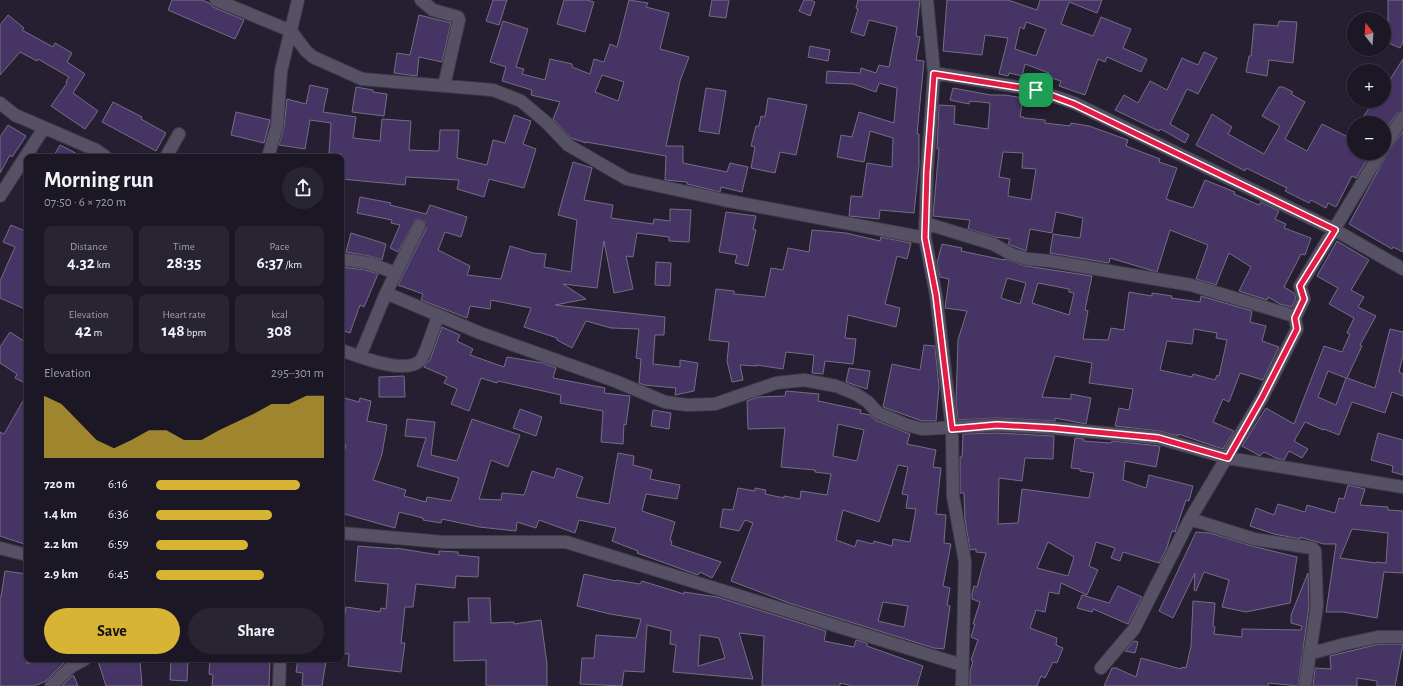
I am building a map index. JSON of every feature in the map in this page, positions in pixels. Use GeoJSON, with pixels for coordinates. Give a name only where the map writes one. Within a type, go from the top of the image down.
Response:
{"type":"FeatureCollection","features":[{"type":"Feature","properties":{"kind":"street"},"geometry":{"type":"LineString","coordinates":[[216,0],[291,31],[312,57],[362,79],[493,90],[521,101],[568,145],[627,179],[724,200],[925,238]]}},
{"type":"Feature","properties":{"kind":"street"},"geometry":{"type":"LineString","coordinates":[[269,154],[277,126],[281,71],[298,0]]}},
{"type":"Feature","properties":{"kind":"street"},"geometry":{"type":"LineString","coordinates":[[421,0],[433,10],[458,17],[459,20],[444,86]]}},
{"type":"Feature","properties":{"kind":"street"},"geometry":{"type":"LineString","coordinates":[[927,0],[934,74],[925,238],[936,295],[952,429],[953,496],[965,562],[962,686]]}},
{"type":"Feature","properties":{"kind":"street"},"geometry":{"type":"LineString","coordinates":[[934,74],[1036,90],[1074,104],[1335,230],[1403,269]]}},
{"type":"Feature","properties":{"kind":"street"},"geometry":{"type":"LineString","coordinates":[[0,103],[15,115],[96,150],[102,154]]}},
{"type":"Feature","properties":{"kind":"street"},"geometry":{"type":"LineString","coordinates":[[1391,136],[1403,117]]}},
{"type":"Feature","properties":{"kind":"street"},"geometry":{"type":"LineString","coordinates":[[27,154],[44,128]]}},
{"type":"Feature","properties":{"kind":"street"},"geometry":{"type":"LineString","coordinates":[[168,154],[179,134]]}},
{"type":"Feature","properties":{"kind":"street"},"geometry":{"type":"LineString","coordinates":[[0,196],[24,159]]}},
{"type":"Feature","properties":{"kind":"street"},"geometry":{"type":"LineString","coordinates":[[1102,668],[1134,629],[1190,519],[1228,458],[1262,398],[1297,329],[1295,318],[1304,299],[1300,286],[1376,160]]}},
{"type":"Feature","properties":{"kind":"street"},"geometry":{"type":"LineString","coordinates":[[925,223],[993,244],[1013,255],[1028,259],[1050,261],[1191,285],[1291,315],[1295,318]]}},
{"type":"Feature","properties":{"kind":"street"},"geometry":{"type":"LineString","coordinates":[[360,356],[386,293],[419,226]]}},
{"type":"Feature","properties":{"kind":"street"},"geometry":{"type":"LineString","coordinates":[[344,259],[368,263],[396,273]]}},
{"type":"Feature","properties":{"kind":"street"},"geometry":{"type":"LineString","coordinates":[[386,293],[480,333],[615,380],[665,402],[687,405],[715,404],[776,383],[804,380],[836,386],[856,394],[868,402],[878,413],[907,425],[922,429],[952,429],[997,425],[1158,438],[1228,458],[1403,486]]}},
{"type":"Feature","properties":{"kind":"street"},"geometry":{"type":"LineString","coordinates":[[344,351],[402,367],[413,364],[421,360],[438,316]]}},
{"type":"Feature","properties":{"kind":"street"},"geometry":{"type":"LineString","coordinates":[[1190,519],[1254,539],[1312,548],[1315,551],[1317,606],[1305,686]]}},
{"type":"Feature","properties":{"kind":"street"},"geometry":{"type":"LineString","coordinates":[[344,533],[443,542],[566,542],[962,665]]}},
{"type":"Feature","properties":{"kind":"street"},"geometry":{"type":"LineString","coordinates":[[0,548],[24,554]]}},
{"type":"Feature","properties":{"kind":"street"},"geometry":{"type":"LineString","coordinates":[[1309,654],[1378,637],[1403,637]]}},
{"type":"Feature","properties":{"kind":"street"},"geometry":{"type":"LineString","coordinates":[[51,686],[72,666],[79,662]]}},
{"type":"Feature","properties":{"kind":"street"},"geometry":{"type":"LineString","coordinates":[[279,686],[280,662]]}},
{"type":"Feature","properties":{"kind":"building"},"geometry":{"type":"Polygon","coordinates":[[[172,0],[202,0],[209,3],[213,7],[244,20],[235,39],[168,10],[172,0]]]}},
{"type":"Feature","properties":{"kind":"building"},"geometry":{"type":"Polygon","coordinates":[[[493,0],[507,0],[499,25],[486,21],[493,0]]]}},
{"type":"Feature","properties":{"kind":"building"},"geometry":{"type":"Polygon","coordinates":[[[564,0],[587,0],[594,2],[585,32],[557,24],[564,0]]]}},
{"type":"Feature","properties":{"kind":"building"},"geometry":{"type":"Polygon","coordinates":[[[629,0],[648,3],[646,7],[669,13],[660,49],[689,57],[680,81],[666,146],[683,146],[683,163],[727,172],[730,163],[748,167],[742,192],[721,187],[720,192],[687,184],[687,182],[665,180],[666,156],[586,143],[571,138],[553,119],[560,102],[531,95],[532,90],[502,81],[506,67],[490,62],[503,21],[528,29],[516,67],[524,69],[522,74],[545,80],[550,59],[572,64],[572,67],[590,74],[594,59],[604,62],[610,44],[617,47],[629,0]],[[602,75],[595,92],[618,101],[624,82],[602,75]]]}},
{"type":"Feature","properties":{"kind":"building"},"geometry":{"type":"Polygon","coordinates":[[[712,0],[729,0],[726,18],[709,16],[712,0]]]}},
{"type":"Feature","properties":{"kind":"building"},"geometry":{"type":"Polygon","coordinates":[[[804,0],[815,2],[810,16],[799,11],[804,0]]]}},
{"type":"Feature","properties":{"kind":"building"},"geometry":{"type":"Polygon","coordinates":[[[858,0],[920,0],[916,36],[920,37],[916,60],[924,61],[917,134],[919,134],[919,165],[914,213],[880,210],[879,219],[849,216],[851,196],[862,197],[867,163],[892,167],[893,138],[870,131],[864,162],[837,157],[841,135],[852,137],[859,112],[894,123],[897,88],[879,83],[876,92],[853,84],[826,83],[827,71],[860,73],[861,68],[876,73],[879,65],[889,67],[897,27],[869,20],[864,36],[851,32],[858,9],[856,8],[858,0]]]}},
{"type":"Feature","properties":{"kind":"building"},"geometry":{"type":"Polygon","coordinates":[[[947,0],[1008,0],[1037,10],[1040,0],[1102,0],[1097,13],[1069,2],[1061,24],[1093,36],[1101,17],[1131,29],[1123,48],[1147,59],[1141,72],[1107,57],[1105,62],[1098,59],[1085,95],[1059,86],[1061,81],[1048,77],[1049,73],[1025,64],[1022,76],[1009,73],[1008,76],[999,74],[1008,38],[985,35],[982,55],[943,51],[947,0]],[[1026,22],[1024,29],[1020,27],[1015,49],[1036,56],[1046,29],[1026,22]]]}},
{"type":"Feature","properties":{"kind":"building"},"geometry":{"type":"Polygon","coordinates":[[[1388,0],[1403,0],[1403,42],[1400,48],[1391,44],[1391,12],[1388,12],[1388,0]]]}},
{"type":"Feature","properties":{"kind":"building"},"geometry":{"type":"Polygon","coordinates":[[[8,15],[24,28],[22,30],[53,47],[55,43],[72,53],[67,62],[85,74],[73,93],[98,111],[85,129],[51,106],[67,83],[66,82],[69,77],[38,59],[37,61],[20,52],[0,75],[0,25],[8,15]]]}},
{"type":"Feature","properties":{"kind":"building"},"geometry":{"type":"Polygon","coordinates":[[[419,15],[451,23],[442,62],[419,57],[417,76],[394,73],[397,53],[410,55],[419,15]]]}},
{"type":"Feature","properties":{"kind":"building"},"geometry":{"type":"Polygon","coordinates":[[[1279,21],[1297,22],[1293,63],[1269,60],[1267,76],[1246,72],[1249,56],[1251,56],[1254,24],[1278,26],[1279,21]]]}},
{"type":"Feature","properties":{"kind":"building"},"geometry":{"type":"Polygon","coordinates":[[[810,46],[830,50],[828,61],[808,57],[810,46]]]}},
{"type":"Feature","properties":{"kind":"building"},"geometry":{"type":"Polygon","coordinates":[[[1204,52],[1217,58],[1198,94],[1187,89],[1170,124],[1189,135],[1185,143],[1161,129],[1159,131],[1115,110],[1124,95],[1138,103],[1150,81],[1167,90],[1182,58],[1198,65],[1204,52]]]}},
{"type":"Feature","properties":{"kind":"building"},"geometry":{"type":"Polygon","coordinates":[[[1403,59],[1403,110],[1397,113],[1391,122],[1391,116],[1364,116],[1369,108],[1391,108],[1391,78],[1403,59]]]}},
{"type":"Feature","properties":{"kind":"building"},"geometry":{"type":"Polygon","coordinates":[[[310,85],[328,89],[323,112],[356,117],[353,138],[380,141],[382,119],[411,121],[409,150],[439,151],[440,130],[459,130],[457,158],[487,165],[493,140],[505,143],[514,115],[531,121],[523,144],[536,149],[524,188],[489,179],[484,197],[457,189],[459,180],[406,177],[405,185],[344,179],[344,154],[329,153],[331,123],[310,120],[305,149],[279,145],[284,127],[287,99],[306,104],[310,85]]]}},
{"type":"Feature","properties":{"kind":"building"},"geometry":{"type":"Polygon","coordinates":[[[356,87],[387,94],[384,116],[352,112],[356,87]]]}},
{"type":"Feature","properties":{"kind":"building"},"geometry":{"type":"Polygon","coordinates":[[[1279,87],[1283,87],[1293,92],[1291,94],[1305,102],[1285,139],[1307,151],[1322,124],[1347,136],[1347,160],[1367,160],[1356,178],[1352,176],[1336,207],[1328,203],[1326,208],[1311,200],[1309,203],[1285,191],[1287,188],[1246,168],[1245,171],[1196,145],[1212,114],[1232,127],[1228,134],[1264,154],[1280,126],[1262,116],[1279,87]]]}},
{"type":"Feature","properties":{"kind":"building"},"geometry":{"type":"Polygon","coordinates":[[[706,88],[726,91],[719,134],[699,131],[706,88]]]}},
{"type":"Feature","properties":{"kind":"building"},"geometry":{"type":"Polygon","coordinates":[[[953,88],[991,95],[1005,95],[1023,98],[1020,117],[1045,120],[1045,123],[1070,126],[1071,123],[1089,126],[1128,140],[1126,146],[1160,159],[1159,162],[1177,168],[1166,199],[1193,208],[1205,180],[1235,192],[1234,194],[1259,205],[1261,202],[1279,211],[1275,219],[1286,224],[1284,228],[1311,238],[1305,255],[1301,254],[1284,287],[1294,293],[1296,298],[1292,307],[1280,304],[1268,297],[1267,300],[1239,291],[1251,267],[1229,253],[1216,285],[1196,279],[1208,245],[1170,230],[1157,272],[1110,258],[1109,263],[1050,253],[1053,234],[1080,238],[1083,218],[1056,212],[1052,233],[1030,229],[1026,251],[1008,244],[1010,239],[995,237],[968,229],[970,220],[933,216],[939,149],[937,149],[939,105],[955,106],[954,124],[988,129],[990,103],[970,101],[969,104],[950,100],[953,88]],[[1003,152],[999,177],[1010,179],[1008,196],[1031,200],[1036,169],[1022,168],[1023,153],[1003,152]]]}},
{"type":"Feature","properties":{"kind":"building"},"geometry":{"type":"Polygon","coordinates":[[[768,98],[807,105],[796,155],[780,152],[775,173],[751,168],[755,147],[751,146],[756,126],[759,126],[761,116],[765,117],[768,98]]]}},
{"type":"Feature","properties":{"kind":"building"},"geometry":{"type":"Polygon","coordinates":[[[113,102],[142,117],[141,119],[166,133],[156,151],[102,122],[113,102]]]}},
{"type":"Feature","properties":{"kind":"building"},"geometry":{"type":"Polygon","coordinates":[[[236,112],[270,120],[264,143],[231,135],[236,112]]]}},
{"type":"Feature","properties":{"kind":"building"},"geometry":{"type":"Polygon","coordinates":[[[8,125],[26,136],[12,157],[10,155],[0,173],[0,137],[8,125]]]}},
{"type":"Feature","properties":{"kind":"building"},"geometry":{"type":"Polygon","coordinates":[[[1403,131],[1403,252],[1393,247],[1392,249],[1349,224],[1384,160],[1391,160],[1391,148],[1403,131]]]}},
{"type":"Feature","properties":{"kind":"building"},"geometry":{"type":"Polygon","coordinates":[[[60,145],[77,154],[55,154],[60,145]]]}},
{"type":"Feature","properties":{"kind":"building"},"geometry":{"type":"Polygon","coordinates":[[[573,162],[592,168],[584,200],[613,205],[611,218],[653,224],[654,219],[670,221],[670,209],[691,210],[689,242],[669,241],[669,237],[637,233],[633,257],[626,256],[633,289],[614,293],[604,241],[597,288],[563,284],[586,299],[555,305],[665,317],[664,335],[655,335],[653,364],[680,367],[680,360],[698,363],[694,391],[675,395],[676,388],[644,385],[639,383],[641,359],[636,358],[639,329],[611,328],[586,321],[572,348],[557,340],[557,338],[524,327],[531,308],[491,300],[490,309],[470,306],[467,318],[421,300],[423,294],[398,285],[426,229],[425,222],[419,219],[415,220],[398,252],[390,248],[400,225],[391,223],[392,220],[357,213],[360,197],[391,203],[390,205],[426,214],[430,205],[467,217],[461,237],[445,232],[438,250],[470,266],[467,275],[501,279],[510,246],[533,253],[546,254],[544,267],[571,272],[577,220],[558,215],[573,162]]]}},
{"type":"Feature","properties":{"kind":"building"},"geometry":{"type":"Polygon","coordinates":[[[726,212],[756,216],[753,229],[756,230],[748,266],[735,263],[737,255],[719,252],[726,212]]]}},
{"type":"Feature","properties":{"kind":"building"},"geometry":{"type":"Polygon","coordinates":[[[11,225],[24,231],[24,309],[0,298],[0,281],[15,247],[3,242],[11,225]]]}},
{"type":"Feature","properties":{"kind":"building"},"geometry":{"type":"Polygon","coordinates":[[[812,230],[846,233],[880,241],[881,237],[911,243],[907,259],[897,256],[885,304],[900,308],[896,327],[848,315],[845,338],[856,339],[853,364],[825,361],[823,374],[812,373],[814,355],[786,352],[783,369],[757,365],[740,365],[743,380],[732,382],[727,361],[729,342],[709,340],[716,289],[734,291],[734,294],[765,297],[771,268],[783,270],[788,248],[809,252],[812,230]]]}},
{"type":"Feature","properties":{"kind":"building"},"geometry":{"type":"Polygon","coordinates":[[[351,233],[386,244],[382,260],[346,252],[351,233]]]}},
{"type":"Feature","properties":{"kind":"building"},"geometry":{"type":"Polygon","coordinates":[[[1337,241],[1369,260],[1351,290],[1364,297],[1358,307],[1376,316],[1360,345],[1362,346],[1347,378],[1375,388],[1390,329],[1403,332],[1403,355],[1399,372],[1403,374],[1403,396],[1392,392],[1385,413],[1352,402],[1339,435],[1305,422],[1294,441],[1308,449],[1302,458],[1289,451],[1284,460],[1264,452],[1260,456],[1242,446],[1266,408],[1294,424],[1324,346],[1342,352],[1350,334],[1347,333],[1354,318],[1329,304],[1338,288],[1317,276],[1337,241]],[[1328,371],[1318,397],[1336,405],[1346,378],[1328,371]]]}},
{"type":"Feature","properties":{"kind":"building"},"geometry":{"type":"Polygon","coordinates":[[[942,244],[962,248],[961,251],[1004,259],[1026,266],[1092,276],[1085,310],[1088,311],[1083,339],[1108,340],[1111,328],[1124,330],[1129,292],[1152,296],[1152,293],[1172,296],[1171,298],[1200,302],[1201,296],[1252,311],[1250,322],[1266,326],[1262,341],[1279,347],[1263,380],[1240,373],[1229,402],[1223,399],[1213,422],[1234,431],[1223,449],[1178,434],[1178,436],[1159,431],[1115,426],[1119,408],[1129,410],[1133,389],[1089,383],[1092,363],[1055,356],[1042,397],[1071,399],[1071,394],[1091,398],[1086,424],[1055,418],[1055,421],[997,418],[958,420],[956,402],[958,340],[967,311],[945,308],[949,279],[940,277],[937,263],[942,244]],[[1007,278],[1001,298],[1020,304],[1026,283],[1007,278]],[[1038,283],[1032,303],[1069,315],[1074,293],[1069,292],[1069,289],[1038,283]],[[1194,329],[1192,344],[1167,341],[1160,370],[1192,377],[1193,374],[1215,380],[1217,375],[1219,376],[1227,340],[1216,338],[1217,333],[1194,329]]]}},
{"type":"Feature","properties":{"kind":"building"},"geometry":{"type":"Polygon","coordinates":[[[656,262],[671,263],[670,286],[655,285],[656,262]]]}},
{"type":"Feature","properties":{"kind":"building"},"geometry":{"type":"Polygon","coordinates":[[[344,267],[366,270],[378,274],[364,307],[360,305],[350,333],[344,331],[344,267]]]}},
{"type":"Feature","properties":{"kind":"building"},"geometry":{"type":"Polygon","coordinates":[[[442,327],[460,335],[457,341],[473,349],[470,355],[504,367],[507,357],[543,363],[556,368],[553,378],[605,388],[604,393],[630,396],[626,425],[624,424],[623,444],[601,442],[603,411],[560,403],[561,395],[498,381],[497,383],[481,378],[469,411],[451,404],[457,389],[444,383],[447,377],[424,367],[430,360],[442,327]]]}},
{"type":"Feature","properties":{"kind":"building"},"geometry":{"type":"Polygon","coordinates":[[[10,332],[24,341],[24,382],[15,378],[17,374],[0,363],[0,347],[10,332]]]}},
{"type":"Feature","properties":{"kind":"building"},"geometry":{"type":"Polygon","coordinates":[[[924,345],[935,346],[939,387],[936,421],[922,421],[883,407],[892,364],[920,370],[924,345]]]}},
{"type":"Feature","properties":{"kind":"building"},"geometry":{"type":"Polygon","coordinates":[[[849,368],[870,371],[867,389],[846,382],[849,368]]]}},
{"type":"Feature","properties":{"kind":"building"},"geometry":{"type":"Polygon","coordinates":[[[404,376],[405,397],[379,397],[379,377],[404,376]]]}},
{"type":"Feature","properties":{"kind":"building"},"geometry":{"type":"Polygon","coordinates":[[[786,391],[819,394],[818,401],[861,410],[860,413],[870,415],[875,420],[910,434],[907,444],[936,450],[933,467],[941,468],[936,514],[946,515],[944,543],[951,544],[943,586],[950,588],[947,605],[950,606],[944,649],[934,648],[789,603],[731,581],[753,523],[745,520],[739,531],[720,527],[723,509],[733,510],[738,488],[755,491],[755,488],[766,490],[765,494],[784,498],[784,496],[800,499],[801,491],[827,495],[831,474],[815,472],[815,470],[781,467],[785,428],[748,429],[747,401],[758,397],[785,396],[786,391]],[[838,424],[833,456],[857,461],[864,430],[838,424]],[[898,465],[879,522],[843,510],[836,540],[855,547],[857,540],[873,544],[874,541],[892,546],[893,539],[910,542],[916,509],[906,508],[908,495],[902,494],[908,467],[898,465]],[[883,602],[878,621],[904,627],[908,606],[883,602]]]}},
{"type":"Feature","properties":{"kind":"building"},"geometry":{"type":"Polygon","coordinates":[[[344,398],[359,402],[360,398],[371,401],[367,421],[387,425],[382,454],[373,480],[406,490],[404,496],[426,502],[427,497],[451,501],[459,478],[417,466],[426,438],[405,436],[407,419],[435,422],[431,455],[457,461],[472,419],[520,435],[508,467],[491,460],[479,499],[501,500],[502,493],[524,495],[532,471],[554,478],[557,468],[583,477],[576,497],[609,504],[618,453],[634,456],[633,465],[652,470],[650,479],[680,485],[677,499],[646,494],[642,511],[675,522],[670,540],[672,541],[671,545],[721,562],[712,578],[700,572],[698,575],[637,553],[638,551],[612,541],[616,528],[579,520],[575,533],[539,520],[536,528],[517,522],[516,531],[479,527],[442,519],[441,523],[423,520],[423,518],[399,512],[395,528],[344,514],[344,453],[346,445],[344,445],[344,398]]]}},
{"type":"Feature","properties":{"kind":"building"},"geometry":{"type":"Polygon","coordinates":[[[24,399],[24,544],[0,536],[0,432],[4,434],[24,399]]]}},
{"type":"Feature","properties":{"kind":"building"},"geometry":{"type":"Polygon","coordinates":[[[520,409],[542,417],[536,436],[513,428],[520,409]]]}},
{"type":"Feature","properties":{"kind":"building"},"geometry":{"type":"Polygon","coordinates":[[[653,410],[671,413],[669,429],[651,426],[653,410]]]}},
{"type":"Feature","properties":{"kind":"building"},"geometry":{"type":"Polygon","coordinates":[[[997,433],[1054,436],[1053,459],[1025,458],[1022,481],[999,478],[998,524],[1018,523],[1022,489],[1089,498],[1094,473],[1071,468],[1075,438],[1084,439],[1083,441],[1111,443],[1112,441],[1160,446],[1156,467],[1125,461],[1123,480],[1146,488],[1149,475],[1193,486],[1189,501],[1186,500],[1175,532],[1172,531],[1166,550],[1159,563],[1123,552],[1120,561],[1111,558],[1115,548],[1096,542],[1089,566],[1098,570],[1087,595],[1061,583],[1059,594],[1049,592],[1045,612],[1036,610],[1030,628],[1057,638],[1056,645],[1063,648],[1057,663],[1053,662],[1045,678],[1041,676],[1037,686],[970,686],[970,672],[973,661],[971,660],[978,640],[971,637],[975,624],[973,624],[980,602],[972,599],[972,594],[974,586],[977,587],[986,553],[976,552],[976,549],[970,550],[965,520],[964,493],[960,493],[960,457],[962,457],[963,434],[997,433]],[[1048,542],[1037,568],[1068,576],[1074,557],[1048,542]]]}},
{"type":"Feature","properties":{"kind":"building"},"geometry":{"type":"Polygon","coordinates":[[[1378,433],[1403,440],[1403,475],[1392,472],[1393,466],[1371,460],[1378,433]]]}},
{"type":"Feature","properties":{"kind":"building"},"geometry":{"type":"Polygon","coordinates":[[[1348,485],[1365,489],[1360,505],[1388,507],[1388,510],[1403,511],[1403,573],[1384,572],[1377,618],[1343,612],[1326,612],[1336,544],[1324,544],[1300,537],[1300,539],[1274,534],[1250,526],[1256,508],[1274,515],[1278,504],[1305,512],[1307,505],[1335,513],[1339,498],[1344,499],[1348,485]],[[1352,529],[1340,558],[1386,563],[1388,533],[1352,529]]]}},
{"type":"Feature","properties":{"kind":"building"},"geometry":{"type":"Polygon","coordinates":[[[1196,532],[1210,533],[1252,546],[1297,557],[1290,603],[1246,612],[1222,607],[1229,580],[1204,572],[1196,591],[1194,590],[1195,573],[1173,618],[1159,611],[1196,532]]]}},
{"type":"Feature","properties":{"kind":"building"},"geometry":{"type":"Polygon","coordinates":[[[358,546],[396,548],[439,555],[439,551],[458,552],[458,555],[479,557],[478,577],[456,576],[455,588],[416,584],[413,607],[405,607],[401,643],[405,643],[401,672],[348,666],[349,654],[344,653],[344,620],[346,607],[380,612],[381,608],[386,609],[388,584],[355,581],[358,546]]]}},
{"type":"Feature","properties":{"kind":"building"},"geometry":{"type":"Polygon","coordinates":[[[5,571],[24,574],[24,662],[27,662],[27,664],[31,662],[64,663],[46,681],[34,686],[0,686],[0,596],[1,597],[5,571]]]}},
{"type":"Feature","properties":{"kind":"building"},"geometry":{"type":"Polygon","coordinates":[[[1308,573],[1309,606],[1298,686],[1269,683],[1268,686],[1104,686],[1112,668],[1116,668],[1136,677],[1141,658],[1181,669],[1182,667],[1186,668],[1191,646],[1193,601],[1215,603],[1213,626],[1215,627],[1214,634],[1242,637],[1242,629],[1301,630],[1302,626],[1291,623],[1291,615],[1308,573]]]}},
{"type":"Feature","properties":{"kind":"building"},"geometry":{"type":"Polygon","coordinates":[[[584,574],[616,581],[640,584],[642,581],[684,594],[684,592],[717,597],[826,631],[824,641],[854,647],[856,640],[867,643],[867,646],[923,666],[917,686],[853,686],[840,683],[840,686],[762,686],[764,636],[739,633],[753,679],[673,672],[676,645],[670,644],[671,631],[647,625],[644,672],[624,671],[622,686],[580,684],[582,658],[594,658],[596,635],[636,638],[641,619],[610,614],[577,606],[584,574]],[[700,635],[698,666],[725,658],[719,638],[700,635]]]}},
{"type":"Feature","properties":{"kind":"building"},"geometry":{"type":"Polygon","coordinates":[[[1118,586],[1142,597],[1128,624],[1093,609],[1092,612],[1077,608],[1082,595],[1109,603],[1118,586]]]}},
{"type":"Feature","properties":{"kind":"building"},"geometry":{"type":"Polygon","coordinates":[[[468,598],[490,598],[491,623],[514,622],[514,624],[541,620],[547,664],[547,686],[486,686],[486,660],[454,661],[454,622],[469,622],[468,598]]]}},
{"type":"Feature","properties":{"kind":"building"},"geometry":{"type":"Polygon","coordinates":[[[1134,641],[1138,642],[1135,653],[1125,651],[1134,641]]]}},
{"type":"Feature","properties":{"kind":"building"},"geometry":{"type":"Polygon","coordinates":[[[1379,644],[1403,644],[1395,686],[1377,686],[1377,681],[1357,678],[1357,686],[1313,686],[1315,668],[1331,669],[1330,656],[1379,644]]]}},
{"type":"Feature","properties":{"kind":"building"},"geometry":{"type":"Polygon","coordinates":[[[98,662],[140,662],[142,686],[106,686],[98,662]]]}},
{"type":"Feature","properties":{"kind":"building"},"geometry":{"type":"Polygon","coordinates":[[[171,662],[188,662],[187,681],[170,680],[171,662]]]}},
{"type":"Feature","properties":{"kind":"building"},"geometry":{"type":"Polygon","coordinates":[[[210,662],[270,662],[269,686],[212,686],[213,675],[209,674],[210,662]]]}},
{"type":"Feature","properties":{"kind":"building"},"geometry":{"type":"Polygon","coordinates":[[[298,662],[326,662],[322,686],[302,686],[303,673],[296,672],[298,662]]]}},
{"type":"Feature","properties":{"kind":"building"},"geometry":{"type":"Polygon","coordinates":[[[72,676],[74,676],[78,686],[62,686],[72,676]]]}},
{"type":"Feature","properties":{"kind":"route"},"geometry":{"type":"LineString","coordinates":[[934,74],[1036,90],[1074,104],[1195,161],[1335,230],[1300,286],[1304,299],[1295,318],[1297,322],[1297,329],[1262,398],[1228,458],[1158,438],[1052,428],[997,425],[952,429],[936,295],[925,238],[927,172],[934,74]]}}]}
